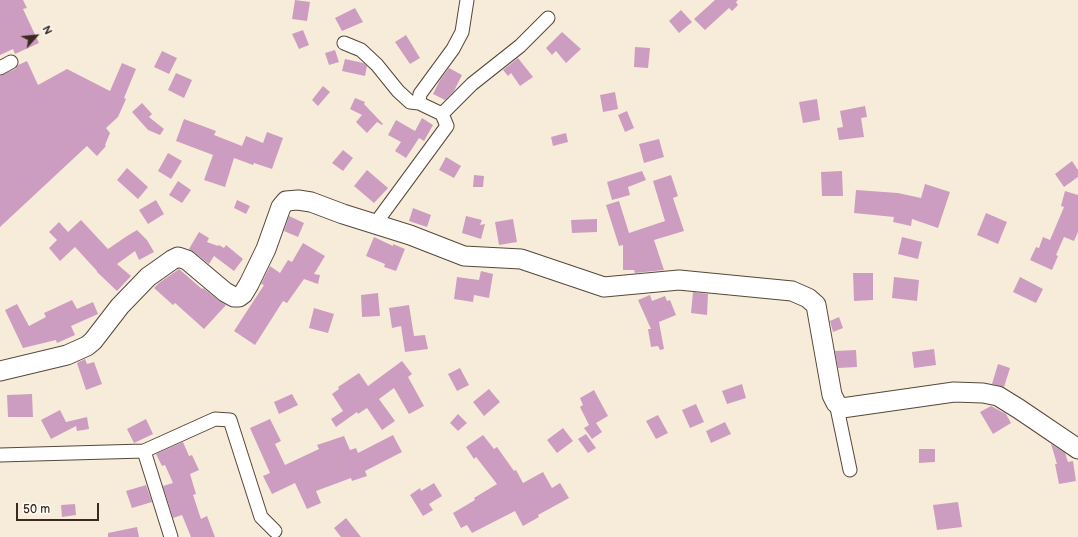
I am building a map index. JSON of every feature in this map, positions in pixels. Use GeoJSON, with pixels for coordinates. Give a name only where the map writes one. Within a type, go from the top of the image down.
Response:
{"type":"FeatureCollection","features":[{"type":"Feature","properties":{"kind":"street"},"geometry":{"type":"LineString","coordinates":[[419,103],[420,94],[453,49],[462,32],[467,0]]}},
{"type":"Feature","properties":{"kind":"street"},"geometry":{"type":"LineString","coordinates":[[442,114],[472,84],[520,46],[548,18]]}},
{"type":"Feature","properties":{"kind":"street"},"geometry":{"type":"LineString","coordinates":[[344,43],[361,50],[377,64],[398,91],[410,102],[419,103],[442,114],[447,126],[375,224]]}},
{"type":"Feature","properties":{"kind":"street"},"geometry":{"type":"LineString","coordinates":[[0,371],[67,355],[87,346],[120,306],[148,277],[178,257],[187,260],[225,292],[234,297],[239,297],[243,294],[249,284],[266,249],[281,207],[286,202],[298,200],[311,202],[464,256],[521,259],[604,287],[679,280],[792,291],[808,298],[816,305],[832,395],[836,403],[850,470]]}},
{"type":"Feature","properties":{"kind":"street"},"geometry":{"type":"LineString","coordinates":[[836,403],[842,408],[954,392],[982,393],[998,396],[1078,449]]}},
{"type":"Feature","properties":{"kind":"street"},"geometry":{"type":"LineString","coordinates":[[0,455],[144,451],[215,419],[230,420],[261,517],[275,531]]}},
{"type":"Feature","properties":{"kind":"street"},"geometry":{"type":"LineString","coordinates":[[144,451],[171,537]]}},
{"type":"Feature","properties":{"kind":"building"},"geometry":{"type":"Polygon","coordinates":[[[0,0],[23,0],[27,8],[23,9],[39,43],[15,54],[13,49],[0,55],[0,0]]]}},
{"type":"Feature","properties":{"kind":"building"},"geometry":{"type":"Polygon","coordinates":[[[295,0],[310,2],[307,21],[292,19],[295,0]]]}},
{"type":"Feature","properties":{"kind":"building"},"geometry":{"type":"Polygon","coordinates":[[[715,0],[738,0],[736,2],[738,5],[732,11],[729,8],[705,30],[694,19],[715,0]]]}},
{"type":"Feature","properties":{"kind":"building"},"geometry":{"type":"Polygon","coordinates":[[[355,8],[363,22],[342,31],[335,18],[355,8]]]}},
{"type":"Feature","properties":{"kind":"building"},"geometry":{"type":"Polygon","coordinates":[[[681,10],[692,22],[679,33],[669,21],[681,10]]]}},
{"type":"Feature","properties":{"kind":"building"},"geometry":{"type":"Polygon","coordinates":[[[303,30],[309,45],[299,49],[292,34],[303,30]]]}},
{"type":"Feature","properties":{"kind":"building"},"geometry":{"type":"Polygon","coordinates":[[[562,32],[581,49],[566,63],[556,51],[552,55],[546,48],[562,32]]]}},
{"type":"Feature","properties":{"kind":"building"},"geometry":{"type":"Polygon","coordinates":[[[406,35],[420,58],[410,64],[395,42],[406,35]]]}},
{"type":"Feature","properties":{"kind":"building"},"geometry":{"type":"Polygon","coordinates":[[[635,47],[650,48],[648,68],[634,67],[635,47]]]}},
{"type":"Feature","properties":{"kind":"building"},"geometry":{"type":"Polygon","coordinates":[[[335,50],[339,62],[329,65],[325,53],[335,50]]]}},
{"type":"Feature","properties":{"kind":"building"},"geometry":{"type":"Polygon","coordinates":[[[162,51],[177,58],[169,74],[154,67],[162,51]]]}},
{"type":"Feature","properties":{"kind":"building"},"geometry":{"type":"Polygon","coordinates":[[[518,58],[533,77],[520,86],[511,73],[508,76],[503,70],[518,58]]]}},
{"type":"Feature","properties":{"kind":"building"},"geometry":{"type":"Polygon","coordinates":[[[345,59],[363,63],[367,66],[365,76],[342,71],[345,59]]]}},
{"type":"Feature","properties":{"kind":"building"},"geometry":{"type":"Polygon","coordinates":[[[27,61],[38,85],[67,69],[110,91],[122,63],[136,69],[118,117],[106,128],[110,133],[105,145],[106,146],[97,156],[87,146],[0,227],[0,76],[27,61]]]}},
{"type":"Feature","properties":{"kind":"building"},"geometry":{"type":"Polygon","coordinates":[[[449,68],[462,75],[454,91],[445,100],[433,94],[440,80],[449,68]]]}},
{"type":"Feature","properties":{"kind":"building"},"geometry":{"type":"Polygon","coordinates":[[[176,73],[192,80],[184,98],[168,90],[176,73]]]}},
{"type":"Feature","properties":{"kind":"building"},"geometry":{"type":"Polygon","coordinates":[[[323,86],[330,92],[318,106],[312,100],[323,86]]]}},
{"type":"Feature","properties":{"kind":"building"},"geometry":{"type":"Polygon","coordinates":[[[615,92],[618,109],[603,112],[600,95],[615,92]]]}},
{"type":"Feature","properties":{"kind":"building"},"geometry":{"type":"Polygon","coordinates":[[[355,98],[365,102],[364,104],[383,124],[382,125],[377,122],[367,133],[356,122],[362,115],[350,109],[355,98]]]}},
{"type":"Feature","properties":{"kind":"building"},"geometry":{"type":"Polygon","coordinates":[[[817,99],[820,120],[803,123],[799,102],[817,99]]]}},
{"type":"Feature","properties":{"kind":"building"},"geometry":{"type":"Polygon","coordinates":[[[142,103],[152,114],[149,117],[164,129],[160,135],[148,130],[132,112],[142,103]]]}},
{"type":"Feature","properties":{"kind":"building"},"geometry":{"type":"Polygon","coordinates":[[[865,106],[867,117],[861,118],[864,137],[839,140],[837,128],[843,127],[840,111],[865,106]]]}},
{"type":"Feature","properties":{"kind":"building"},"geometry":{"type":"Polygon","coordinates":[[[627,111],[634,128],[625,132],[618,115],[627,111]]]}},
{"type":"Feature","properties":{"kind":"building"},"geometry":{"type":"Polygon","coordinates":[[[422,118],[433,125],[424,141],[419,138],[406,158],[395,151],[401,142],[388,135],[396,120],[415,131],[422,118]]]}},
{"type":"Feature","properties":{"kind":"building"},"geometry":{"type":"Polygon","coordinates":[[[184,119],[216,131],[214,135],[242,146],[246,136],[263,143],[267,132],[283,138],[272,169],[254,163],[253,165],[234,158],[225,187],[204,180],[213,155],[176,141],[184,119]]]}},
{"type":"Feature","properties":{"kind":"building"},"geometry":{"type":"Polygon","coordinates":[[[566,133],[568,142],[553,146],[551,137],[566,133]]]}},
{"type":"Feature","properties":{"kind":"building"},"geometry":{"type":"Polygon","coordinates":[[[659,139],[664,157],[644,163],[639,144],[659,139]]]}},
{"type":"Feature","properties":{"kind":"building"},"geometry":{"type":"Polygon","coordinates":[[[343,150],[353,158],[343,171],[332,163],[343,150]]]}},
{"type":"Feature","properties":{"kind":"building"},"geometry":{"type":"Polygon","coordinates":[[[168,153],[182,161],[171,179],[158,171],[168,153]]]}},
{"type":"Feature","properties":{"kind":"building"},"geometry":{"type":"Polygon","coordinates":[[[446,157],[461,166],[454,178],[439,170],[446,157]]]}},
{"type":"Feature","properties":{"kind":"building"},"geometry":{"type":"Polygon","coordinates":[[[1072,161],[1078,170],[1078,177],[1064,187],[1055,174],[1072,161]]]}},
{"type":"Feature","properties":{"kind":"building"},"geometry":{"type":"Polygon","coordinates":[[[127,168],[148,187],[138,199],[117,180],[127,168]]]}},
{"type":"Feature","properties":{"kind":"building"},"geometry":{"type":"Polygon","coordinates":[[[367,170],[388,188],[374,203],[354,186],[367,170]]]}},
{"type":"Feature","properties":{"kind":"building"},"geometry":{"type":"Polygon","coordinates":[[[642,171],[646,180],[628,187],[630,195],[612,200],[607,182],[642,171]]]}},
{"type":"Feature","properties":{"kind":"building"},"geometry":{"type":"Polygon","coordinates":[[[842,171],[843,196],[822,196],[821,172],[842,171]]]}},
{"type":"Feature","properties":{"kind":"building"},"geometry":{"type":"Polygon","coordinates":[[[474,175],[484,176],[483,187],[473,187],[474,175]]]}},
{"type":"Feature","properties":{"kind":"building"},"geometry":{"type":"Polygon","coordinates":[[[671,175],[678,196],[673,198],[684,231],[654,240],[664,270],[635,273],[634,270],[623,270],[623,245],[619,246],[606,205],[619,201],[629,233],[665,221],[653,181],[671,175]]]}},
{"type":"Feature","properties":{"kind":"building"},"geometry":{"type":"Polygon","coordinates":[[[178,181],[191,190],[182,203],[169,195],[178,181]]]}},
{"type":"Feature","properties":{"kind":"building"},"geometry":{"type":"Polygon","coordinates":[[[925,184],[950,192],[938,228],[912,219],[911,226],[893,222],[894,217],[854,213],[856,190],[898,193],[921,198],[925,184]]]}},
{"type":"Feature","properties":{"kind":"building"},"geometry":{"type":"Polygon","coordinates":[[[1065,191],[1078,195],[1078,232],[1074,241],[1064,237],[1056,255],[1058,256],[1052,270],[1030,260],[1036,247],[1039,248],[1043,237],[1050,240],[1064,207],[1061,206],[1065,191]]]}},
{"type":"Feature","properties":{"kind":"building"},"geometry":{"type":"Polygon","coordinates":[[[156,200],[164,214],[148,224],[139,210],[156,200]]]}},
{"type":"Feature","properties":{"kind":"building"},"geometry":{"type":"Polygon","coordinates":[[[237,200],[250,206],[246,214],[234,208],[237,200]]]}},
{"type":"Feature","properties":{"kind":"building"},"geometry":{"type":"Polygon","coordinates":[[[413,208],[431,215],[427,227],[409,221],[413,208]]]}},
{"type":"Feature","properties":{"kind":"building"},"geometry":{"type":"Polygon","coordinates":[[[986,213],[1007,222],[998,244],[977,235],[986,213]]]}},
{"type":"Feature","properties":{"kind":"building"},"geometry":{"type":"Polygon","coordinates":[[[289,216],[304,223],[298,237],[284,231],[289,216]]]}},
{"type":"Feature","properties":{"kind":"building"},"geometry":{"type":"Polygon","coordinates":[[[466,216],[482,220],[480,225],[485,224],[481,239],[462,233],[466,216]]]}},
{"type":"Feature","properties":{"kind":"building"},"geometry":{"type":"Polygon","coordinates":[[[513,219],[517,242],[499,245],[495,222],[513,219]]]}},
{"type":"Feature","properties":{"kind":"building"},"geometry":{"type":"Polygon","coordinates":[[[597,219],[597,232],[572,233],[571,220],[597,219]]]}},
{"type":"Feature","properties":{"kind":"building"},"geometry":{"type":"Polygon","coordinates":[[[81,220],[108,249],[137,230],[147,240],[154,252],[139,260],[135,251],[117,264],[131,276],[117,291],[97,272],[75,247],[60,261],[49,248],[57,240],[49,232],[59,222],[68,232],[81,220]]]}},
{"type":"Feature","properties":{"kind":"building"},"geometry":{"type":"Polygon","coordinates":[[[199,232],[209,238],[207,242],[224,248],[226,245],[243,259],[234,271],[214,256],[209,264],[189,249],[199,232]]]}},
{"type":"Feature","properties":{"kind":"building"},"geometry":{"type":"Polygon","coordinates":[[[374,237],[393,246],[393,244],[405,249],[396,271],[384,267],[385,264],[366,256],[374,237]]]}},
{"type":"Feature","properties":{"kind":"building"},"geometry":{"type":"Polygon","coordinates":[[[902,237],[922,242],[918,259],[898,254],[902,237]]]}},
{"type":"Feature","properties":{"kind":"building"},"geometry":{"type":"Polygon","coordinates":[[[303,243],[325,256],[314,274],[320,275],[318,284],[304,279],[287,303],[283,301],[255,345],[234,331],[264,285],[261,284],[270,266],[280,273],[288,260],[292,262],[303,243]]]}},
{"type":"Feature","properties":{"kind":"building"},"geometry":{"type":"Polygon","coordinates":[[[179,269],[202,289],[203,288],[226,305],[204,329],[175,303],[173,305],[154,288],[179,269]]]}},
{"type":"Feature","properties":{"kind":"building"},"geometry":{"type":"Polygon","coordinates":[[[481,271],[493,274],[489,298],[474,295],[473,302],[454,299],[457,277],[479,280],[481,271]]]}},
{"type":"Feature","properties":{"kind":"building"},"geometry":{"type":"Polygon","coordinates":[[[853,273],[873,273],[873,300],[854,301],[853,273]]]}},
{"type":"Feature","properties":{"kind":"building"},"geometry":{"type":"Polygon","coordinates":[[[894,277],[919,280],[917,301],[892,298],[894,277]]]}},
{"type":"Feature","properties":{"kind":"building"},"geometry":{"type":"Polygon","coordinates":[[[1020,277],[1043,289],[1036,303],[1013,292],[1020,277]]]}},
{"type":"Feature","properties":{"kind":"building"},"geometry":{"type":"Polygon","coordinates":[[[693,292],[708,294],[707,315],[691,313],[693,292]]]}},
{"type":"Feature","properties":{"kind":"building"},"geometry":{"type":"Polygon","coordinates":[[[378,293],[380,316],[362,317],[361,295],[378,293]]]}},
{"type":"Feature","properties":{"kind":"building"},"geometry":{"type":"Polygon","coordinates":[[[650,295],[652,301],[665,296],[667,301],[670,300],[676,315],[659,322],[664,349],[660,350],[658,346],[651,347],[648,329],[651,329],[638,300],[650,295]]]}},
{"type":"Feature","properties":{"kind":"building"},"geometry":{"type":"Polygon","coordinates":[[[72,300],[77,309],[93,302],[98,314],[71,326],[75,335],[57,343],[56,340],[23,348],[5,310],[17,304],[29,326],[46,317],[44,313],[72,300]]]}},
{"type":"Feature","properties":{"kind":"building"},"geometry":{"type":"Polygon","coordinates":[[[409,305],[414,336],[425,335],[428,349],[405,352],[401,326],[392,328],[389,308],[409,305]]]}},
{"type":"Feature","properties":{"kind":"building"},"geometry":{"type":"Polygon","coordinates":[[[314,308],[334,314],[328,333],[309,328],[314,308]]]}},
{"type":"Feature","properties":{"kind":"building"},"geometry":{"type":"Polygon","coordinates":[[[839,317],[843,328],[833,332],[830,321],[839,317]]]}},
{"type":"Feature","properties":{"kind":"building"},"geometry":{"type":"Polygon","coordinates":[[[934,349],[936,365],[914,368],[912,352],[934,349]]]}},
{"type":"Feature","properties":{"kind":"building"},"geometry":{"type":"Polygon","coordinates":[[[856,350],[857,367],[838,368],[835,351],[856,350]]]}},
{"type":"Feature","properties":{"kind":"building"},"geometry":{"type":"Polygon","coordinates":[[[85,359],[87,364],[94,362],[102,384],[86,390],[77,363],[85,359]]]}},
{"type":"Feature","properties":{"kind":"building"},"geometry":{"type":"Polygon","coordinates":[[[402,361],[412,374],[408,377],[424,406],[409,414],[394,388],[379,399],[395,421],[382,430],[367,408],[358,414],[357,412],[336,427],[331,419],[343,411],[332,394],[339,389],[338,387],[359,373],[368,386],[402,361]]]}},
{"type":"Feature","properties":{"kind":"building"},"geometry":{"type":"Polygon","coordinates":[[[998,364],[1010,368],[1004,387],[992,384],[998,364]]]}},
{"type":"Feature","properties":{"kind":"building"},"geometry":{"type":"Polygon","coordinates":[[[460,368],[469,385],[457,391],[448,374],[460,368]]]}},
{"type":"Feature","properties":{"kind":"building"},"geometry":{"type":"Polygon","coordinates":[[[742,384],[746,398],[727,404],[722,391],[742,384]]]}},
{"type":"Feature","properties":{"kind":"building"},"geometry":{"type":"Polygon","coordinates":[[[489,389],[500,402],[484,416],[473,402],[489,389]]]}},
{"type":"Feature","properties":{"kind":"building"},"geometry":{"type":"Polygon","coordinates":[[[594,390],[608,416],[596,423],[602,432],[592,439],[584,428],[589,425],[580,407],[583,405],[580,398],[594,390]]]}},
{"type":"Feature","properties":{"kind":"building"},"geometry":{"type":"Polygon","coordinates":[[[32,394],[33,417],[8,417],[7,395],[32,394]]]}},
{"type":"Feature","properties":{"kind":"building"},"geometry":{"type":"Polygon","coordinates":[[[292,394],[298,405],[279,414],[274,402],[292,394]]]}},
{"type":"Feature","properties":{"kind":"building"},"geometry":{"type":"Polygon","coordinates":[[[696,404],[704,422],[690,428],[682,410],[696,404]]]}},
{"type":"Feature","properties":{"kind":"building"},"geometry":{"type":"Polygon","coordinates":[[[991,406],[1006,414],[1011,423],[993,434],[980,412],[991,406]]]}},
{"type":"Feature","properties":{"kind":"building"},"geometry":{"type":"Polygon","coordinates":[[[60,410],[66,422],[87,417],[89,429],[77,431],[76,426],[51,439],[41,420],[60,410]]]}},
{"type":"Feature","properties":{"kind":"building"},"geometry":{"type":"Polygon","coordinates":[[[458,414],[467,423],[458,431],[450,423],[458,414]]]}},
{"type":"Feature","properties":{"kind":"building"},"geometry":{"type":"Polygon","coordinates":[[[658,415],[668,433],[656,439],[646,421],[658,415]]]}},
{"type":"Feature","properties":{"kind":"building"},"geometry":{"type":"Polygon","coordinates":[[[146,419],[153,434],[134,443],[127,429],[146,419]]]}},
{"type":"Feature","properties":{"kind":"building"},"geometry":{"type":"Polygon","coordinates":[[[270,419],[281,441],[275,444],[285,465],[319,449],[317,445],[344,436],[350,450],[356,448],[358,453],[393,435],[402,452],[365,471],[367,476],[352,481],[351,478],[316,491],[321,503],[307,509],[295,483],[272,494],[263,476],[270,473],[250,428],[270,419]]]}},
{"type":"Feature","properties":{"kind":"building"},"geometry":{"type":"Polygon","coordinates":[[[725,422],[731,434],[711,443],[706,431],[725,422]]]}},
{"type":"Feature","properties":{"kind":"building"},"geometry":{"type":"Polygon","coordinates":[[[563,428],[573,441],[557,453],[547,440],[563,428]]]}},
{"type":"Feature","properties":{"kind":"building"},"geometry":{"type":"Polygon","coordinates":[[[586,434],[596,448],[588,453],[578,439],[586,434]]]}},
{"type":"Feature","properties":{"kind":"building"},"geometry":{"type":"Polygon","coordinates":[[[483,435],[494,449],[497,447],[514,471],[516,470],[523,483],[543,472],[552,488],[560,483],[569,498],[538,515],[539,517],[523,526],[515,511],[472,533],[467,525],[461,528],[453,513],[475,500],[474,498],[497,484],[476,457],[474,459],[466,447],[483,435]]]}},
{"type":"Feature","properties":{"kind":"building"},"geometry":{"type":"Polygon","coordinates":[[[183,442],[189,456],[192,455],[199,470],[190,474],[196,494],[193,495],[201,519],[207,516],[215,537],[191,537],[182,515],[173,518],[163,486],[173,483],[165,465],[162,466],[156,454],[183,442]]]}},
{"type":"Feature","properties":{"kind":"building"},"geometry":{"type":"Polygon","coordinates":[[[1051,444],[1065,453],[1068,462],[1073,461],[1076,481],[1059,484],[1055,464],[1057,464],[1051,444]]]}},
{"type":"Feature","properties":{"kind":"building"},"geometry":{"type":"Polygon","coordinates":[[[919,449],[935,449],[935,462],[919,463],[919,449]]]}},
{"type":"Feature","properties":{"kind":"building"},"geometry":{"type":"Polygon","coordinates":[[[434,483],[442,496],[429,504],[433,510],[423,516],[410,495],[420,488],[421,491],[434,483]]]}},
{"type":"Feature","properties":{"kind":"building"},"geometry":{"type":"Polygon","coordinates":[[[146,485],[152,502],[132,508],[126,491],[146,485]]]}},
{"type":"Feature","properties":{"kind":"building"},"geometry":{"type":"Polygon","coordinates":[[[958,502],[962,527],[937,530],[933,505],[958,502]]]}},
{"type":"Feature","properties":{"kind":"building"},"geometry":{"type":"Polygon","coordinates":[[[75,504],[76,515],[62,517],[61,505],[75,504]]]}},
{"type":"Feature","properties":{"kind":"building"},"geometry":{"type":"Polygon","coordinates":[[[346,518],[361,537],[341,537],[334,528],[346,518]]]}},
{"type":"Feature","properties":{"kind":"building"},"geometry":{"type":"Polygon","coordinates":[[[137,527],[139,537],[108,537],[108,533],[137,527]]]}}]}
